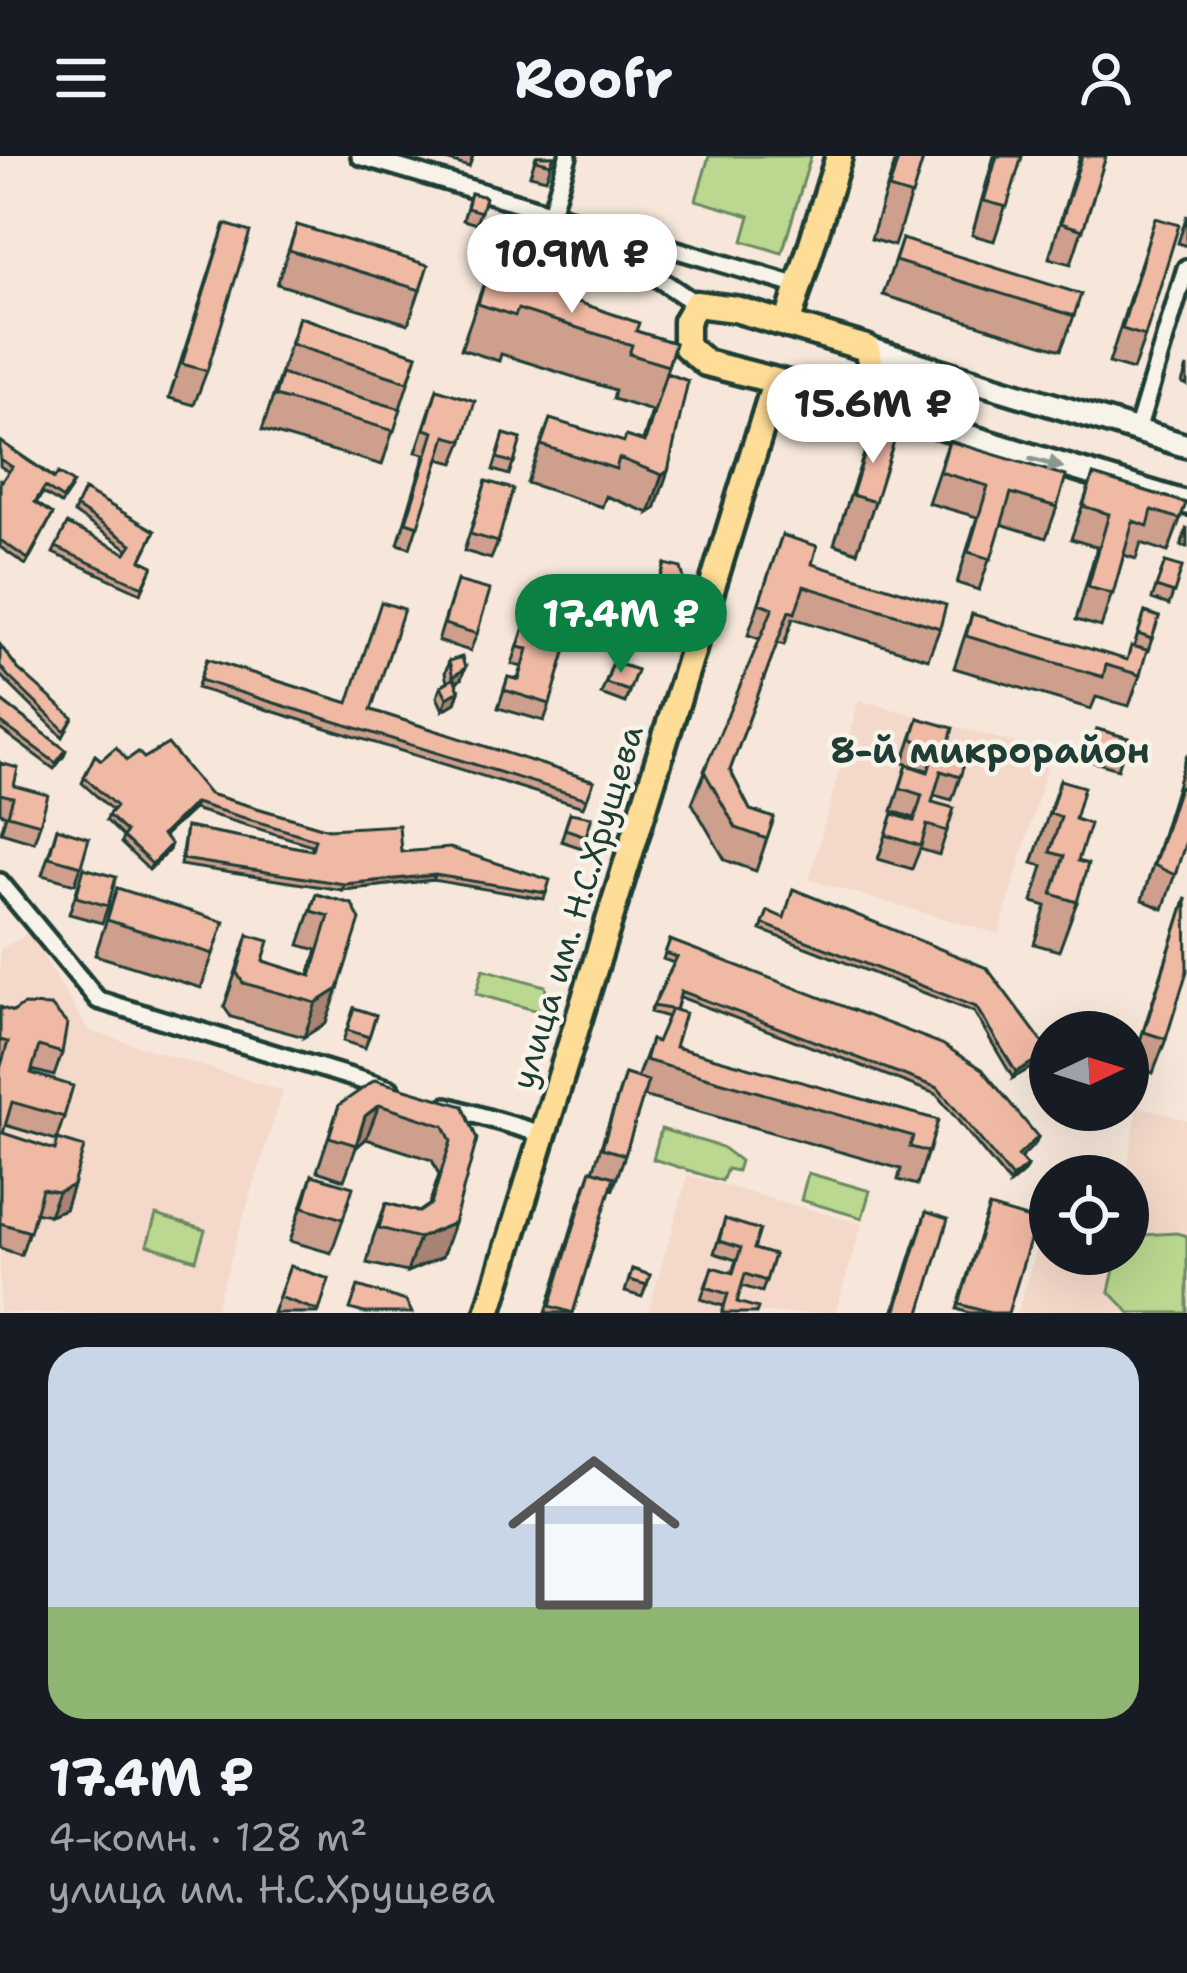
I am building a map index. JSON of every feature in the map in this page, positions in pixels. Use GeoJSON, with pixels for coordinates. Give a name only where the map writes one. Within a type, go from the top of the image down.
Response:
{"type":"FeatureCollection","features":[{"type":"Feature","properties":{"kind":"main road"},"geometry":{"type":"LineString","coordinates":[[787,326],[838,156]]}},
{"type":"Feature","properties":{"kind":"main road"},"geometry":{"type":"LineString","coordinates":[[1187,446],[735,309],[696,304],[686,321],[686,346],[706,364],[854,401],[1187,503]]}},
{"type":"Feature","properties":{"kind":"main road"},"geometry":{"type":"LineString","coordinates":[[854,401],[870,381],[873,364],[866,348]]}},
{"type":"Feature","properties":{"kind":"main road","name":"улица им. Н.С.Хрущева"},"geometry":{"type":"LineString","coordinates":[[488,1313],[775,383]]}},
{"type":"Feature","properties":{"kind":"street"},"geometry":{"type":"LineString","coordinates":[[360,156],[552,209],[696,304]]}},
{"type":"Feature","properties":{"kind":"street"},"geometry":{"type":"LineString","coordinates":[[552,209],[568,156]]}},
{"type":"Feature","properties":{"kind":"street"},"geometry":{"type":"LineString","coordinates":[[571,219],[802,286]]}},
{"type":"Feature","properties":{"kind":"street"},"geometry":{"type":"LineString","coordinates":[[660,278],[659,259],[670,247]]}},
{"type":"Feature","properties":{"kind":"street"},"geometry":{"type":"LineString","coordinates":[[1137,431],[1186,268]]}},
{"type":"Feature","properties":{"kind":"street"},"geometry":{"type":"LineString","coordinates":[[0,881],[98,1000],[401,1093]]}},
{"type":"Feature","properties":{"kind":"street"},"geometry":{"type":"LineString","coordinates":[[422,1099],[542,1134]]}},
{"type":"Feature","properties":{"kind":"shaded area"},"geometry":{"type":"Polygon","coordinates":[[[859,700],[1051,753],[999,934],[809,880],[859,700]]]}},
{"type":"Feature","properties":{"kind":"shaded area"},"geometry":{"type":"Polygon","coordinates":[[[29,933],[88,1030],[283,1091],[214,1313],[0,1313],[0,949],[29,933]]]}},
{"type":"Feature","properties":{"kind":"shaded area"},"geometry":{"type":"Polygon","coordinates":[[[1149,1109],[1187,1120],[1187,1313],[1017,1313],[1029,1273],[1149,1275],[1149,1155],[1129,1155],[1134,1131],[1149,1131],[1149,1109]]]}},
{"type":"Feature","properties":{"kind":"shaded area"},"geometry":{"type":"Polygon","coordinates":[[[688,1175],[862,1224],[835,1313],[648,1313],[688,1175]]]}},
{"type":"Feature","properties":{"kind":"green space"},"geometry":{"type":"Polygon","coordinates":[[[709,156],[811,156],[782,253],[743,241],[750,216],[696,200],[709,156]]]}},
{"type":"Feature","properties":{"kind":"green space"},"geometry":{"type":"Polygon","coordinates":[[[483,969],[545,986],[548,1003],[538,1011],[476,994],[483,969]]]}},
{"type":"Feature","properties":{"kind":"green space"},"geometry":{"type":"Polygon","coordinates":[[[661,1129],[722,1147],[740,1161],[737,1171],[727,1169],[722,1181],[653,1159],[661,1129]]]}},
{"type":"Feature","properties":{"kind":"green space"},"geometry":{"type":"Polygon","coordinates":[[[808,1173],[870,1191],[862,1218],[801,1200],[808,1173]]]}},
{"type":"Feature","properties":{"kind":"green space"},"geometry":{"type":"Polygon","coordinates":[[[156,1215],[205,1230],[196,1260],[147,1245],[156,1215]]]}},
{"type":"Feature","properties":{"kind":"green space"},"geometry":{"type":"Polygon","coordinates":[[[1149,1235],[1187,1236],[1187,1313],[1130,1313],[1109,1291],[1113,1275],[1149,1275],[1149,1235]]]}},
{"type":"Feature","properties":{"kind":"building"},"geometry":{"type":"Polygon","coordinates":[[[537,156],[554,156],[551,164],[536,160],[537,156]]]}},
{"type":"Feature","properties":{"kind":"building"},"geometry":{"type":"Polygon","coordinates":[[[899,156],[924,156],[912,196],[889,189],[899,156]]]}},
{"type":"Feature","properties":{"kind":"building"},"geometry":{"type":"Polygon","coordinates":[[[997,156],[1022,156],[1007,207],[984,201],[997,156]]]}},
{"type":"Feature","properties":{"kind":"building"},"geometry":{"type":"Polygon","coordinates":[[[1082,156],[1106,156],[1083,230],[1061,223],[1082,156]]]}},
{"type":"Feature","properties":{"kind":"building"},"geometry":{"type":"Polygon","coordinates":[[[471,193],[485,197],[481,212],[467,208],[471,193]]]}},
{"type":"Feature","properties":{"kind":"building"},"geometry":{"type":"Polygon","coordinates":[[[1155,218],[1179,225],[1145,336],[1122,329],[1155,218]]]}},
{"type":"Feature","properties":{"kind":"building"},"geometry":{"type":"Polygon","coordinates":[[[225,224],[250,232],[207,371],[182,364],[225,224]]]}},
{"type":"Feature","properties":{"kind":"building"},"geometry":{"type":"Polygon","coordinates":[[[297,225],[428,265],[420,290],[289,250],[297,225]]]}},
{"type":"Feature","properties":{"kind":"building"},"geometry":{"type":"Polygon","coordinates":[[[902,239],[1081,294],[1074,316],[895,261],[902,239]]]}},
{"type":"Feature","properties":{"kind":"building"},"geometry":{"type":"Polygon","coordinates":[[[488,271],[639,323],[636,331],[675,343],[668,366],[629,354],[632,345],[518,309],[515,316],[478,304],[488,271]]]}},
{"type":"Feature","properties":{"kind":"building"},"geometry":{"type":"Polygon","coordinates":[[[299,317],[417,355],[408,382],[291,344],[299,317]]]}},
{"type":"Feature","properties":{"kind":"building"},"geometry":{"type":"Polygon","coordinates":[[[666,373],[688,381],[668,471],[662,475],[619,458],[616,469],[541,445],[550,419],[624,442],[626,436],[645,442],[666,373]]]}},
{"type":"Feature","properties":{"kind":"building"},"geometry":{"type":"Polygon","coordinates":[[[281,374],[401,409],[394,431],[275,396],[281,374]]]}},
{"type":"Feature","properties":{"kind":"building"},"geometry":{"type":"Polygon","coordinates":[[[437,389],[475,401],[463,441],[446,436],[418,526],[406,522],[434,432],[425,429],[437,389]]]}},
{"type":"Feature","properties":{"kind":"building"},"geometry":{"type":"Polygon","coordinates":[[[872,430],[895,438],[875,502],[852,495],[872,430]]]}},
{"type":"Feature","properties":{"kind":"building"},"geometry":{"type":"Polygon","coordinates":[[[504,434],[521,439],[514,463],[497,458],[504,434]]]}},
{"type":"Feature","properties":{"kind":"building"},"geometry":{"type":"Polygon","coordinates":[[[0,441],[54,479],[58,473],[73,483],[63,499],[45,487],[35,502],[53,514],[28,559],[0,540],[0,480],[12,467],[0,459],[0,441]]]}},
{"type":"Feature","properties":{"kind":"building"},"geometry":{"type":"Polygon","coordinates":[[[949,441],[1066,476],[1057,507],[1011,493],[991,559],[968,552],[988,486],[940,472],[949,441]]]}},
{"type":"Feature","properties":{"kind":"building"},"geometry":{"type":"Polygon","coordinates":[[[1093,475],[1186,503],[1180,519],[1152,510],[1148,526],[1133,521],[1113,594],[1088,587],[1109,514],[1083,506],[1093,475]]]}},
{"type":"Feature","properties":{"kind":"building"},"geometry":{"type":"Polygon","coordinates":[[[486,481],[513,489],[498,542],[470,534],[486,481]]]}},
{"type":"Feature","properties":{"kind":"building"},"geometry":{"type":"Polygon","coordinates":[[[84,490],[155,531],[141,560],[153,566],[143,587],[56,547],[67,524],[126,553],[132,544],[76,507],[84,490]]]}},
{"type":"Feature","properties":{"kind":"building"},"geometry":{"type":"Polygon","coordinates":[[[782,535],[817,546],[812,564],[946,605],[940,628],[804,586],[795,613],[789,611],[730,770],[750,810],[774,818],[767,839],[736,828],[704,771],[773,608],[759,603],[782,535]]]}},
{"type":"Feature","properties":{"kind":"building"},"geometry":{"type":"Polygon","coordinates":[[[1165,562],[1182,567],[1174,593],[1156,587],[1165,562]]]}},
{"type":"Feature","properties":{"kind":"building"},"geometry":{"type":"Polygon","coordinates":[[[665,564],[681,568],[686,586],[682,598],[657,590],[665,564]]]}},
{"type":"Feature","properties":{"kind":"building"},"geometry":{"type":"Polygon","coordinates":[[[457,581],[490,590],[477,634],[444,624],[457,581]]]}},
{"type":"Feature","properties":{"kind":"building"},"geometry":{"type":"Polygon","coordinates":[[[381,602],[404,609],[371,710],[594,781],[587,799],[200,680],[207,659],[348,703],[381,602]]]}},
{"type":"Feature","properties":{"kind":"building"},"geometry":{"type":"Polygon","coordinates":[[[1145,612],[1159,617],[1152,639],[1138,634],[1145,612]]]}},
{"type":"Feature","properties":{"kind":"building"},"geometry":{"type":"Polygon","coordinates":[[[972,614],[1127,660],[1131,646],[1147,650],[1140,675],[1106,665],[1103,677],[966,636],[972,614]]]}},
{"type":"Feature","properties":{"kind":"building"},"geometry":{"type":"Polygon","coordinates":[[[528,615],[572,628],[550,704],[504,690],[508,677],[519,680],[528,649],[518,647],[528,615]]]}},
{"type":"Feature","properties":{"kind":"building"},"geometry":{"type":"Polygon","coordinates":[[[0,645],[18,669],[73,718],[65,731],[0,666],[0,645]]]}},
{"type":"Feature","properties":{"kind":"building"},"geometry":{"type":"Polygon","coordinates":[[[462,657],[465,668],[453,677],[449,661],[462,657]]]}},
{"type":"Feature","properties":{"kind":"building"},"geometry":{"type":"Polygon","coordinates":[[[613,662],[637,670],[629,691],[606,683],[613,662]]]}},
{"type":"Feature","properties":{"kind":"building"},"geometry":{"type":"Polygon","coordinates":[[[454,678],[459,691],[447,698],[441,686],[454,678]]]}},
{"type":"Feature","properties":{"kind":"building"},"geometry":{"type":"Polygon","coordinates":[[[0,700],[66,750],[56,763],[0,722],[0,700]]]}},
{"type":"Feature","properties":{"kind":"building"},"geometry":{"type":"Polygon","coordinates":[[[918,718],[953,728],[947,749],[967,755],[960,777],[941,771],[932,802],[954,808],[947,831],[927,825],[921,846],[886,835],[893,814],[914,821],[922,795],[900,788],[907,765],[928,772],[936,747],[912,739],[918,718]]]}},
{"type":"Feature","properties":{"kind":"building"},"geometry":{"type":"Polygon","coordinates":[[[1097,729],[1128,738],[1122,757],[1091,748],[1097,729]]]}},
{"type":"Feature","properties":{"kind":"building"},"geometry":{"type":"Polygon","coordinates":[[[168,744],[209,794],[328,829],[399,825],[401,852],[450,848],[550,880],[546,893],[435,875],[344,884],[182,859],[186,827],[312,850],[315,839],[195,803],[162,835],[171,844],[152,864],[108,815],[116,806],[84,777],[95,755],[101,760],[116,747],[127,760],[138,752],[144,758],[168,744]]]}},
{"type":"Feature","properties":{"kind":"building"},"geometry":{"type":"Polygon","coordinates":[[[0,763],[18,768],[14,786],[48,795],[40,824],[8,815],[13,797],[0,794],[0,763]]]}},
{"type":"Feature","properties":{"kind":"building"},"geometry":{"type":"Polygon","coordinates":[[[1060,780],[1084,787],[1075,819],[1090,824],[1078,861],[1088,864],[1077,902],[1052,894],[1064,856],[1050,852],[1061,817],[1050,813],[1060,780]]]}},
{"type":"Feature","properties":{"kind":"building"},"geometry":{"type":"Polygon","coordinates":[[[1179,787],[1187,788],[1187,838],[1175,875],[1154,865],[1179,787]]]}},
{"type":"Feature","properties":{"kind":"building"},"geometry":{"type":"Polygon","coordinates":[[[570,813],[592,817],[586,836],[565,829],[570,813]]]}},
{"type":"Feature","properties":{"kind":"building"},"geometry":{"type":"Polygon","coordinates":[[[57,828],[89,838],[81,866],[49,857],[57,828]]]}},
{"type":"Feature","properties":{"kind":"building"},"geometry":{"type":"Polygon","coordinates":[[[84,868],[116,877],[108,906],[76,897],[84,868]]]}},
{"type":"Feature","properties":{"kind":"building"},"geometry":{"type":"Polygon","coordinates":[[[117,888],[224,922],[213,954],[107,920],[117,888]]]}},
{"type":"Feature","properties":{"kind":"building"},"geometry":{"type":"Polygon","coordinates":[[[793,889],[987,968],[1029,1024],[1029,1064],[1016,1072],[976,1007],[763,924],[768,911],[784,918],[793,889]]]}},
{"type":"Feature","properties":{"kind":"building"},"geometry":{"type":"Polygon","coordinates":[[[316,894],[352,904],[360,920],[338,989],[316,1003],[243,983],[237,973],[248,935],[269,941],[263,961],[311,976],[329,916],[311,911],[316,894]]]}},
{"type":"Feature","properties":{"kind":"building"},"geometry":{"type":"Polygon","coordinates":[[[1186,897],[1187,971],[1166,1039],[1149,1034],[1149,1016],[1186,897]]]}},
{"type":"Feature","properties":{"kind":"building"},"geometry":{"type":"Polygon","coordinates":[[[670,940],[942,1044],[982,1069],[1038,1137],[1018,1156],[1027,1166],[1012,1178],[938,1088],[681,991],[676,1010],[653,1006],[677,957],[665,953],[670,940]]]}},
{"type":"Feature","properties":{"kind":"building"},"geometry":{"type":"Polygon","coordinates":[[[23,1005],[51,1006],[67,1024],[62,1053],[39,1046],[31,1073],[73,1086],[64,1117],[12,1102],[3,1133],[55,1150],[58,1139],[84,1147],[73,1185],[58,1192],[42,1189],[30,1232],[0,1223],[0,1069],[8,1042],[0,1040],[0,1007],[13,1012],[23,1005]]]}},
{"type":"Feature","properties":{"kind":"building"},"geometry":{"type":"Polygon","coordinates":[[[354,1008],[376,1015],[369,1037],[347,1030],[354,1008]]]}},
{"type":"Feature","properties":{"kind":"building"},"geometry":{"type":"Polygon","coordinates":[[[671,1009],[685,1013],[675,1047],[938,1120],[929,1152],[910,1147],[913,1136],[645,1060],[651,1040],[657,1042],[671,1009]]]}},
{"type":"Feature","properties":{"kind":"building"},"geometry":{"type":"Polygon","coordinates":[[[625,1074],[648,1081],[625,1155],[602,1148],[625,1074]]]}},
{"type":"Feature","properties":{"kind":"building"},"geometry":{"type":"Polygon","coordinates":[[[375,1080],[463,1106],[477,1139],[454,1223],[419,1238],[379,1228],[386,1203],[419,1212],[431,1204],[451,1141],[444,1126],[379,1105],[365,1116],[356,1145],[329,1137],[339,1105],[375,1080]]]}},
{"type":"Feature","properties":{"kind":"building"},"geometry":{"type":"Polygon","coordinates":[[[591,1170],[614,1177],[573,1313],[550,1306],[591,1170]]]}},
{"type":"Feature","properties":{"kind":"building"},"geometry":{"type":"Polygon","coordinates":[[[312,1175],[353,1187],[343,1219],[303,1207],[312,1175]]]}},
{"type":"Feature","properties":{"kind":"building"},"geometry":{"type":"Polygon","coordinates":[[[989,1207],[1029,1219],[1029,1244],[1008,1313],[959,1304],[989,1207]]]}},
{"type":"Feature","properties":{"kind":"building"},"geometry":{"type":"Polygon","coordinates":[[[926,1212],[948,1219],[920,1313],[895,1313],[926,1212]]]}},
{"type":"Feature","properties":{"kind":"building"},"geometry":{"type":"Polygon","coordinates":[[[725,1219],[760,1230],[754,1249],[774,1255],[766,1281],[745,1274],[737,1302],[758,1308],[756,1313],[722,1313],[728,1294],[706,1287],[712,1267],[733,1273],[741,1248],[719,1241],[725,1219]]]}},
{"type":"Feature","properties":{"kind":"building"},"geometry":{"type":"Polygon","coordinates":[[[290,1266],[329,1279],[319,1311],[279,1297],[290,1266]]]}},
{"type":"Feature","properties":{"kind":"building"},"geometry":{"type":"Polygon","coordinates":[[[632,1269],[650,1275],[647,1285],[629,1280],[632,1269]]]}},
{"type":"Feature","properties":{"kind":"building"},"geometry":{"type":"Polygon","coordinates":[[[358,1286],[406,1301],[412,1313],[350,1309],[358,1286]]]}},
{"type":"Feature","properties":{"kind":"district","name":"8-й микрорайон"},"geometry":{"type":"Point","coordinates":[990,750]}}]}
